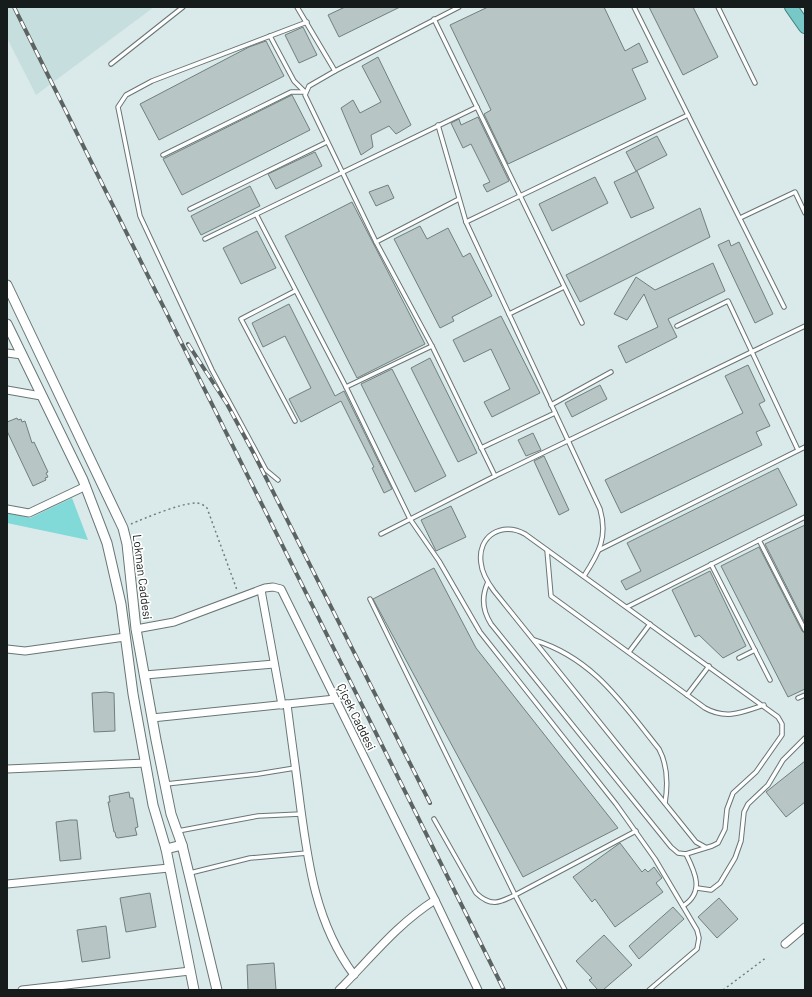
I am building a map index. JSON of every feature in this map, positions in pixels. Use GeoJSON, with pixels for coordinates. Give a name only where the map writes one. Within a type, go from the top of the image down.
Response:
{"type":"FeatureCollection","features":[{"type":"Feature","properties":{"kind":"highway"},"geometry":{"type":"LineString","coordinates":[[791,7],[805,27]]}},
{"type":"Feature","properties":{"kind":"street","name":"Lokman Caddesi"},"geometry":{"type":"LineString","coordinates":[[7,285],[123,528],[127,544],[136,629],[170,814],[182,845],[190,873],[217,990]]}},
{"type":"Feature","properties":{"kind":"street","name":"Lokman Caddesi"},"geometry":{"type":"LineString","coordinates":[[7,324],[86,486],[100,522],[112,563],[133,694],[154,805],[166,849],[194,990]]}},
{"type":"Feature","properties":{"kind":"street"},"geometry":{"type":"LineString","coordinates":[[7,353],[22,355]]}},
{"type":"Feature","properties":{"kind":"street"},"geometry":{"type":"LineString","coordinates":[[7,390],[41,396]]}},
{"type":"Feature","properties":{"kind":"street"},"geometry":{"type":"LineString","coordinates":[[7,509],[29,514],[86,486]]}},
{"type":"Feature","properties":{"kind":"street","name":"Çiçek Caddesi"},"geometry":{"type":"LineString","coordinates":[[136,629],[174,622],[261,590],[273,587],[280,589],[435,900],[478,990]]}},
{"type":"Feature","properties":{"kind":"street"},"geometry":{"type":"LineString","coordinates":[[261,590],[274,664],[284,704],[312,882],[324,922],[338,951],[354,974]]}},
{"type":"Feature","properties":{"kind":"street"},"geometry":{"type":"LineString","coordinates":[[7,649],[25,651],[125,637]]}},
{"type":"Feature","properties":{"kind":"street"},"geometry":{"type":"LineString","coordinates":[[144,676],[274,664]]}},
{"type":"Feature","properties":{"kind":"street"},"geometry":{"type":"LineString","coordinates":[[152,718],[335,699]]}},
{"type":"Feature","properties":{"kind":"street"},"geometry":{"type":"LineString","coordinates":[[7,769],[146,763]]}},
{"type":"Feature","properties":{"kind":"street"},"geometry":{"type":"LineString","coordinates":[[166,849],[182,845]]}},
{"type":"Feature","properties":{"kind":"street"},"geometry":{"type":"LineString","coordinates":[[7,884],[169,868]]}},
{"type":"Feature","properties":{"kind":"street"},"geometry":{"type":"LineString","coordinates":[[338,990],[394,931],[435,900]]}},
{"type":"Feature","properties":{"kind":"street"},"geometry":{"type":"LineString","coordinates":[[785,944],[805,927]]}},
{"type":"Feature","properties":{"kind":"street"},"geometry":{"type":"LineString","coordinates":[[22,990],[190,971]]}},
{"type":"Feature","properties":{"kind":"lane"},"geometry":{"type":"LineString","coordinates":[[111,64],[184,7]]}},
{"type":"Feature","properties":{"kind":"lane"},"geometry":{"type":"LineString","coordinates":[[297,7],[335,71]]}},
{"type":"Feature","properties":{"kind":"lane"},"geometry":{"type":"LineString","coordinates":[[305,92],[309,86],[335,71],[459,7]]}},
{"type":"Feature","properties":{"kind":"lane"},"geometry":{"type":"LineString","coordinates":[[634,7],[784,307]]}},
{"type":"Feature","properties":{"kind":"lane"},"geometry":{"type":"LineString","coordinates":[[718,7],[755,83]]}},
{"type":"Feature","properties":{"kind":"lane"},"geometry":{"type":"LineString","coordinates":[[434,20],[582,323]]}},
{"type":"Feature","properties":{"kind":"lane"},"geometry":{"type":"LineString","coordinates":[[278,480],[266,470],[212,370],[140,216],[118,107],[126,95],[152,80],[307,22]]}},
{"type":"Feature","properties":{"kind":"lane"},"geometry":{"type":"LineString","coordinates":[[270,36],[294,81],[305,92],[306,98],[376,242],[432,346],[495,476]]}},
{"type":"Feature","properties":{"kind":"lane"},"geometry":{"type":"LineString","coordinates":[[163,155],[291,92],[305,92]]}},
{"type":"Feature","properties":{"kind":"lane"},"geometry":{"type":"LineString","coordinates":[[205,239],[477,107]]}},
{"type":"Feature","properties":{"kind":"lane"},"geometry":{"type":"LineString","coordinates":[[466,222],[688,115]]}},
{"type":"Feature","properties":{"kind":"lane"},"geometry":{"type":"LineString","coordinates":[[438,125],[466,222],[602,516],[604,535],[598,551],[584,576]]}},
{"type":"Feature","properties":{"kind":"lane"},"geometry":{"type":"LineString","coordinates":[[190,209],[327,142]]}},
{"type":"Feature","properties":{"kind":"lane"},"geometry":{"type":"LineString","coordinates":[[740,218],[795,192],[805,214]]}},
{"type":"Feature","properties":{"kind":"lane"},"geometry":{"type":"LineString","coordinates":[[376,242],[459,199]]}},
{"type":"Feature","properties":{"kind":"lane"},"geometry":{"type":"LineString","coordinates":[[256,214],[346,387],[410,519],[439,562],[480,632],[636,831],[699,934],[698,946],[694,952],[649,990]]}},
{"type":"Feature","properties":{"kind":"lane"},"geometry":{"type":"LineString","coordinates":[[509,314],[564,288]]}},
{"type":"Feature","properties":{"kind":"lane"},"geometry":{"type":"LineString","coordinates":[[294,421],[241,319],[295,291]]}},
{"type":"Feature","properties":{"kind":"lane"},"geometry":{"type":"LineString","coordinates":[[677,326],[728,301],[798,450]]}},
{"type":"Feature","properties":{"kind":"lane"},"geometry":{"type":"LineString","coordinates":[[381,534],[495,476],[805,326]]}},
{"type":"Feature","properties":{"kind":"lane"},"geometry":{"type":"LineString","coordinates":[[346,387],[432,346]]}},
{"type":"Feature","properties":{"kind":"lane"},"geometry":{"type":"LineString","coordinates":[[551,405],[611,372]]}},
{"type":"Feature","properties":{"kind":"lane"},"geometry":{"type":"LineString","coordinates":[[481,448],[555,413]]}},
{"type":"Feature","properties":{"kind":"lane"},"geometry":{"type":"LineString","coordinates":[[598,551],[805,446]]}},
{"type":"Feature","properties":{"kind":"lane"},"geometry":{"type":"LineString","coordinates":[[627,607],[805,517]]}},
{"type":"Feature","properties":{"kind":"lane"},"geometry":{"type":"LineString","coordinates":[[488,582],[484,594],[483,606],[491,624],[671,847],[678,853],[686,854],[712,846],[720,840],[725,829],[728,809],[733,793],[756,772],[782,735],[783,727],[781,720],[764,705],[525,534],[514,529],[504,529],[494,532],[485,540],[481,553],[482,570],[488,582],[696,842],[705,847]]}},
{"type":"Feature","properties":{"kind":"lane"},"geometry":{"type":"LineString","coordinates":[[759,540],[805,630]]}},
{"type":"Feature","properties":{"kind":"lane"},"geometry":{"type":"LineString","coordinates":[[547,550],[551,596],[705,708],[722,715],[733,715],[764,705]]}},
{"type":"Feature","properties":{"kind":"lane"},"geometry":{"type":"LineString","coordinates":[[711,564],[770,680]]}},
{"type":"Feature","properties":{"kind":"lane"},"geometry":{"type":"LineString","coordinates":[[370,599],[516,896],[565,990]]}},
{"type":"Feature","properties":{"kind":"lane"},"geometry":{"type":"LineString","coordinates":[[629,652],[650,624]]}},
{"type":"Feature","properties":{"kind":"lane"},"geometry":{"type":"LineString","coordinates":[[533,639],[563,651],[592,670],[608,687],[659,749],[664,760],[667,774],[665,803]]}},
{"type":"Feature","properties":{"kind":"lane"},"geometry":{"type":"LineString","coordinates":[[739,658],[755,650]]}},
{"type":"Feature","properties":{"kind":"lane"},"geometry":{"type":"LineString","coordinates":[[687,695],[709,666]]}},
{"type":"Feature","properties":{"kind":"lane"},"geometry":{"type":"LineString","coordinates":[[798,698],[805,695]]}},
{"type":"Feature","properties":{"kind":"lane"},"geometry":{"type":"LineString","coordinates":[[697,888],[712,890],[720,883],[738,850],[743,816],[748,804],[768,785],[783,760],[805,738]]}},
{"type":"Feature","properties":{"kind":"lane"},"geometry":{"type":"LineString","coordinates":[[165,784],[258,774],[295,768]]}},
{"type":"Feature","properties":{"kind":"lane"},"geometry":{"type":"LineString","coordinates":[[176,831],[258,816],[301,814]]}},
{"type":"Feature","properties":{"kind":"lane"},"geometry":{"type":"LineString","coordinates":[[434,819],[476,893],[486,900],[495,903],[499,903],[516,896],[636,831]]}},
{"type":"Feature","properties":{"kind":"lane"},"geometry":{"type":"LineString","coordinates":[[190,873],[250,858],[308,853]]}},
{"type":"Feature","properties":{"kind":"lane"},"geometry":{"type":"LineString","coordinates":[[683,906],[692,899],[697,888],[696,878],[686,854]]}},
{"type":"Feature","properties":{"kind":"path"},"geometry":{"type":"LineString","coordinates":[[123,528],[146,517],[195,503],[204,506],[240,597]]}},
{"type":"Feature","properties":{"kind":"path"},"geometry":{"type":"LineString","coordinates":[[723,990],[767,957]]}},
{"type":"Feature","properties":{"kind":"shaded area"},"geometry":{"type":"Polygon","coordinates":[[[7,7],[154,7],[36,95],[7,38],[7,7]]]}},
{"type":"Feature","properties":{"kind":"shaded area"},"geometry":{"type":"Polygon","coordinates":[[[72,498],[88,540],[7,523],[7,513],[30,518],[72,498]]]}},
{"type":"Feature","properties":{"kind":"building"},"geometry":{"type":"Polygon","coordinates":[[[345,7],[400,7],[339,37],[328,15],[345,7]]]}},
{"type":"Feature","properties":{"kind":"building"},"geometry":{"type":"Polygon","coordinates":[[[488,7],[604,7],[625,51],[639,43],[648,62],[632,69],[646,99],[508,164],[484,114],[491,110],[450,25],[488,7]]]}},
{"type":"Feature","properties":{"kind":"building"},"geometry":{"type":"Polygon","coordinates":[[[649,7],[693,7],[718,57],[683,75],[649,7]]]}},
{"type":"Feature","properties":{"kind":"building"},"geometry":{"type":"Polygon","coordinates":[[[303,27],[317,55],[299,63],[285,35],[303,27]]]}},
{"type":"Feature","properties":{"kind":"building"},"geometry":{"type":"Polygon","coordinates":[[[266,41],[284,76],[159,140],[140,104],[249,47],[266,41]]]}},
{"type":"Feature","properties":{"kind":"building"},"geometry":{"type":"Polygon","coordinates":[[[378,57],[411,125],[396,134],[389,126],[371,135],[373,147],[361,155],[341,108],[353,100],[360,113],[381,102],[362,66],[378,57]]]}},
{"type":"Feature","properties":{"kind":"building"},"geometry":{"type":"Polygon","coordinates":[[[292,95],[310,130],[182,195],[163,159],[292,95]]]}},
{"type":"Feature","properties":{"kind":"building"},"geometry":{"type":"Polygon","coordinates":[[[478,117],[509,181],[487,192],[483,185],[490,182],[471,144],[463,148],[451,123],[459,119],[461,125],[478,117]]]}},
{"type":"Feature","properties":{"kind":"building"},"geometry":{"type":"Polygon","coordinates":[[[657,136],[667,155],[636,171],[626,152],[657,136]]]}},
{"type":"Feature","properties":{"kind":"building"},"geometry":{"type":"Polygon","coordinates":[[[315,152],[322,166],[276,189],[268,174],[315,152]]]}},
{"type":"Feature","properties":{"kind":"building"},"geometry":{"type":"Polygon","coordinates":[[[637,171],[654,208],[631,218],[614,182],[637,171]]]}},
{"type":"Feature","properties":{"kind":"building"},"geometry":{"type":"Polygon","coordinates":[[[595,177],[608,203],[552,231],[539,204],[595,177]]]}},
{"type":"Feature","properties":{"kind":"building"},"geometry":{"type":"Polygon","coordinates":[[[388,185],[394,198],[376,206],[369,192],[388,185]]]}},
{"type":"Feature","properties":{"kind":"building"},"geometry":{"type":"Polygon","coordinates":[[[250,186],[260,206],[201,235],[191,216],[250,186]]]}},
{"type":"Feature","properties":{"kind":"building"},"geometry":{"type":"Polygon","coordinates":[[[352,202],[425,344],[357,378],[285,236],[352,202]]]}},
{"type":"Feature","properties":{"kind":"building"},"geometry":{"type":"Polygon","coordinates":[[[700,208],[710,237],[580,302],[566,275],[700,208]]]}},
{"type":"Feature","properties":{"kind":"building"},"geometry":{"type":"Polygon","coordinates":[[[420,226],[427,239],[448,228],[463,257],[470,253],[492,296],[452,317],[454,321],[440,328],[394,239],[420,226]]]}},
{"type":"Feature","properties":{"kind":"building"},"geometry":{"type":"Polygon","coordinates":[[[257,231],[276,268],[241,284],[223,248],[257,231]]]}},
{"type":"Feature","properties":{"kind":"building"},"geometry":{"type":"Polygon","coordinates":[[[729,240],[731,246],[739,242],[773,314],[755,323],[718,245],[729,240]]]}},
{"type":"Feature","properties":{"kind":"building"},"geometry":{"type":"Polygon","coordinates":[[[713,263],[725,291],[668,319],[677,337],[626,363],[618,346],[658,327],[644,294],[627,320],[614,314],[636,277],[655,290],[713,263]]]}},
{"type":"Feature","properties":{"kind":"building"},"geometry":{"type":"Polygon","coordinates":[[[289,304],[335,396],[344,391],[392,489],[384,493],[372,468],[374,467],[341,401],[301,422],[289,399],[311,388],[285,336],[263,347],[252,323],[289,304]]]}},
{"type":"Feature","properties":{"kind":"building"},"geometry":{"type":"Polygon","coordinates":[[[501,316],[540,393],[492,417],[484,402],[510,389],[491,349],[464,362],[453,340],[501,316]]]}},
{"type":"Feature","properties":{"kind":"building"},"geometry":{"type":"Polygon","coordinates":[[[430,358],[477,453],[458,462],[411,368],[430,358]]]}},
{"type":"Feature","properties":{"kind":"building"},"geometry":{"type":"Polygon","coordinates":[[[748,365],[765,401],[759,404],[770,426],[756,432],[762,445],[621,513],[605,480],[743,413],[725,376],[748,365]]]}},
{"type":"Feature","properties":{"kind":"building"},"geometry":{"type":"Polygon","coordinates":[[[392,369],[446,476],[415,492],[361,384],[392,369]]]}},
{"type":"Feature","properties":{"kind":"building"},"geometry":{"type":"Polygon","coordinates":[[[600,385],[607,399],[572,417],[565,403],[600,385]]]}},
{"type":"Feature","properties":{"kind":"building"},"geometry":{"type":"Polygon","coordinates":[[[17,418],[18,420],[21,419],[22,422],[25,421],[32,443],[34,442],[48,472],[46,473],[48,477],[45,478],[46,480],[33,486],[7,431],[7,422],[17,418]]]}},
{"type":"Feature","properties":{"kind":"building"},"geometry":{"type":"Polygon","coordinates":[[[533,433],[541,450],[526,456],[518,440],[533,433]]]}},
{"type":"Feature","properties":{"kind":"building"},"geometry":{"type":"Polygon","coordinates":[[[544,456],[569,510],[559,515],[534,461],[544,456]]]}},
{"type":"Feature","properties":{"kind":"building"},"geometry":{"type":"Polygon","coordinates":[[[778,468],[797,505],[626,590],[621,581],[641,571],[627,543],[778,468]]]}},
{"type":"Feature","properties":{"kind":"building"},"geometry":{"type":"Polygon","coordinates":[[[451,506],[466,537],[436,551],[421,520],[451,506]]]}},
{"type":"Feature","properties":{"kind":"building"},"geometry":{"type":"Polygon","coordinates":[[[805,525],[805,623],[765,544],[805,525]]]}},
{"type":"Feature","properties":{"kind":"building"},"geometry":{"type":"Polygon","coordinates":[[[759,547],[802,631],[805,633],[805,689],[788,697],[721,566],[759,547]]]}},
{"type":"Feature","properties":{"kind":"building"},"geometry":{"type":"Polygon","coordinates":[[[434,568],[476,648],[618,828],[523,877],[373,599],[434,568]]]}},
{"type":"Feature","properties":{"kind":"building"},"geometry":{"type":"Polygon","coordinates":[[[710,571],[746,646],[723,658],[699,635],[695,637],[672,590],[710,571]]]}},
{"type":"Feature","properties":{"kind":"building"},"geometry":{"type":"Polygon","coordinates":[[[92,693],[114,693],[115,731],[94,732],[92,693]]]}},
{"type":"Feature","properties":{"kind":"building"},"geometry":{"type":"Polygon","coordinates":[[[805,761],[805,802],[786,817],[766,792],[805,761]]]}},
{"type":"Feature","properties":{"kind":"building"},"geometry":{"type":"Polygon","coordinates":[[[129,792],[130,798],[133,798],[138,827],[135,828],[137,835],[118,838],[114,832],[108,802],[110,802],[109,796],[129,792]]]}},
{"type":"Feature","properties":{"kind":"building"},"geometry":{"type":"Polygon","coordinates":[[[77,820],[81,859],[60,861],[56,822],[77,820]]]}},
{"type":"Feature","properties":{"kind":"building"},"geometry":{"type":"Polygon","coordinates":[[[620,843],[642,872],[645,869],[648,872],[654,867],[662,878],[656,883],[663,892],[615,927],[595,899],[592,902],[573,877],[620,843]]]}},
{"type":"Feature","properties":{"kind":"building"},"geometry":{"type":"Polygon","coordinates":[[[150,893],[156,927],[126,932],[120,898],[150,893]]]}},
{"type":"Feature","properties":{"kind":"building"},"geometry":{"type":"Polygon","coordinates":[[[719,898],[738,919],[717,938],[698,917],[719,898]]]}},
{"type":"Feature","properties":{"kind":"building"},"geometry":{"type":"Polygon","coordinates":[[[673,907],[684,919],[639,959],[629,946],[673,907]]]}},
{"type":"Feature","properties":{"kind":"building"},"geometry":{"type":"Polygon","coordinates":[[[106,926],[110,958],[82,962],[77,930],[106,926]]]}},
{"type":"Feature","properties":{"kind":"building"},"geometry":{"type":"Polygon","coordinates":[[[604,935],[632,965],[603,990],[598,990],[589,980],[592,978],[576,961],[604,935]]]}},
{"type":"Feature","properties":{"kind":"building"},"geometry":{"type":"Polygon","coordinates":[[[274,963],[276,990],[248,990],[247,965],[274,963]]]}},
{"type":"Feature","properties":{"kind":"railway"},"geometry":{"type":"LineString","coordinates":[[14,7],[504,990]]}},
{"type":"Feature","properties":{"kind":"railway"},"geometry":{"type":"LineString","coordinates":[[188,344],[227,404],[254,454],[430,803]]}}]}
